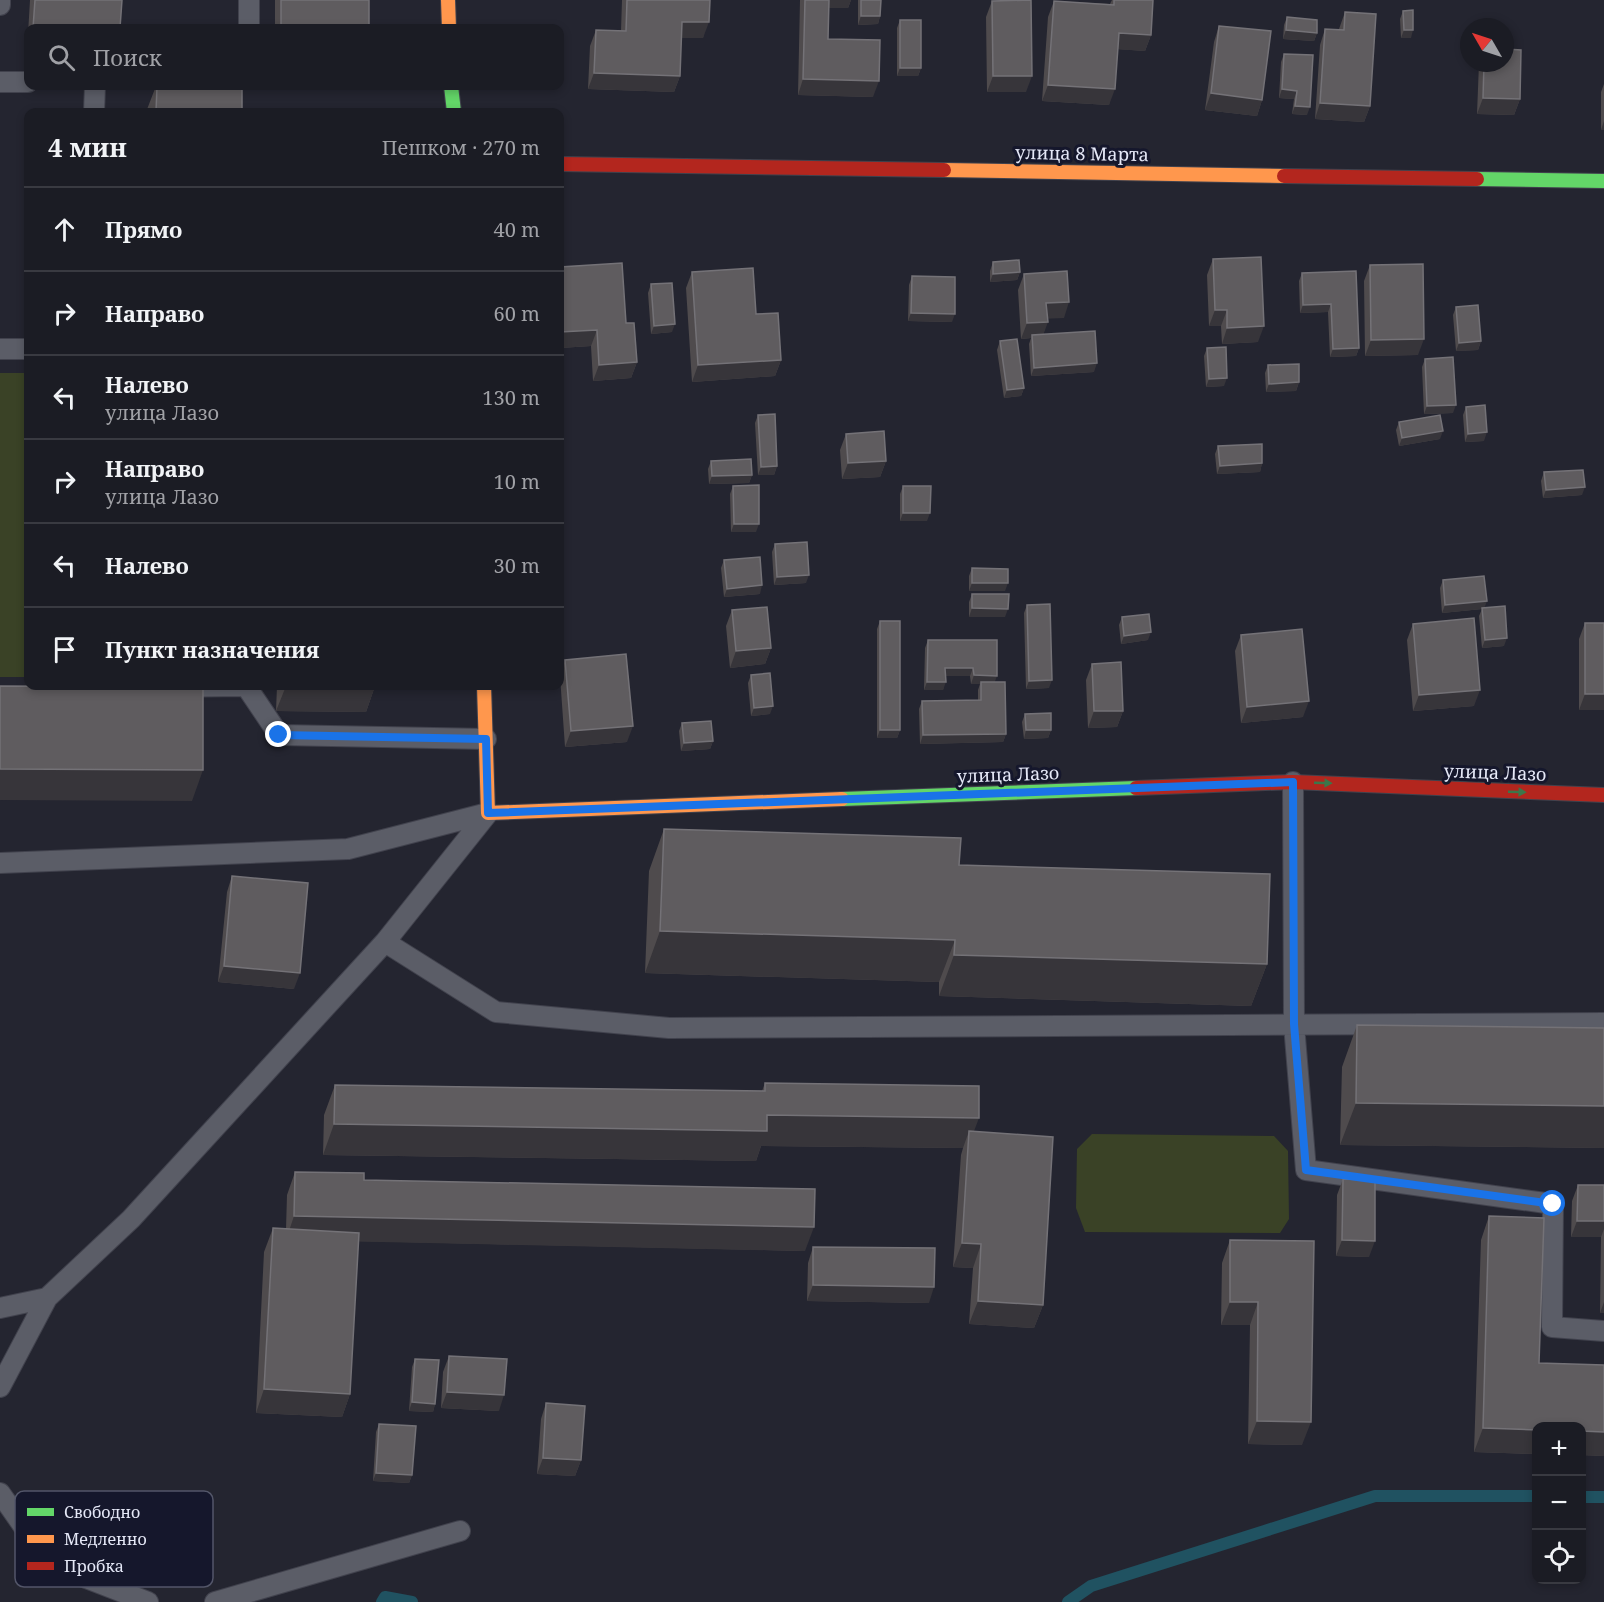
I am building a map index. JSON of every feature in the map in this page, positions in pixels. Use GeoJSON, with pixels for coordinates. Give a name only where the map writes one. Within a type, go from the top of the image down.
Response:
{"type":"FeatureCollection","features":[{"type":"Feature","properties":{"kind":"street"},"geometry":{"type":"LineString","coordinates":[[448,0],[449,24]]}},
{"type":"Feature","properties":{"kind":"street"},"geometry":{"type":"LineString","coordinates":[[451,90],[454,108]]}},
{"type":"Feature","properties":{"kind":"street","name":"улица 8 Марта"},"geometry":{"type":"LineString","coordinates":[[564,164],[1604,181]]}},
{"type":"Feature","properties":{"kind":"street"},"geometry":{"type":"LineString","coordinates":[[484,690],[488,813]]}},
{"type":"Feature","properties":{"kind":"street","name":"улица Лазо"},"geometry":{"type":"LineString","coordinates":[[488,813],[1293,782],[1604,795]]}},
{"type":"Feature","properties":{"kind":"lane"},"geometry":{"type":"LineString","coordinates":[[0,0],[0,5]]}},
{"type":"Feature","properties":{"kind":"lane"},"geometry":{"type":"LineString","coordinates":[[249,0],[249,24]]}},
{"type":"Feature","properties":{"kind":"lane"},"geometry":{"type":"LineString","coordinates":[[0,82],[24,82]]}},
{"type":"Feature","properties":{"kind":"lane"},"geometry":{"type":"LineString","coordinates":[[94,108],[95,90]]}},
{"type":"Feature","properties":{"kind":"lane"},"geometry":{"type":"LineString","coordinates":[[0,349],[24,349]]}},
{"type":"Feature","properties":{"kind":"lane"},"geometry":{"type":"LineString","coordinates":[[249,690],[279,735],[486,739]]}},
{"type":"Feature","properties":{"kind":"lane"},"geometry":{"type":"LineString","coordinates":[[1293,782],[1294,1024],[1306,1170],[1553,1204],[1552,1327],[1604,1331]]}},
{"type":"Feature","properties":{"kind":"lane"},"geometry":{"type":"LineString","coordinates":[[0,863],[348,849],[488,813]]}},
{"type":"Feature","properties":{"kind":"lane"},"geometry":{"type":"LineString","coordinates":[[0,1387],[46,1298],[130,1219],[385,942],[488,813]]}},
{"type":"Feature","properties":{"kind":"lane"},"geometry":{"type":"LineString","coordinates":[[385,942],[496,1012],[669,1029],[1604,1023]]}},
{"type":"Feature","properties":{"kind":"lane"},"geometry":{"type":"LineString","coordinates":[[0,1308],[46,1298]]}},
{"type":"Feature","properties":{"kind":"lane"},"geometry":{"type":"LineString","coordinates":[[0,1493],[15,1514]]}},
{"type":"Feature","properties":{"kind":"lane"},"geometry":{"type":"LineString","coordinates":[[215,1602],[460,1531]]}},
{"type":"Feature","properties":{"kind":"lane"},"geometry":{"type":"LineString","coordinates":[[109,1587],[148,1602]]}},
{"type":"Feature","properties":{"kind":"green space"},"geometry":{"type":"Polygon","coordinates":[[[0,373],[24,373],[24,677],[0,677],[0,373]]]}},
{"type":"Feature","properties":{"kind":"green space"},"geometry":{"type":"Polygon","coordinates":[[[1092,1134],[1274,1136],[1288,1151],[1289,1219],[1280,1233],[1085,1232],[1076,1208],[1077,1149],[1092,1134]]]}},
{"type":"Feature","properties":{"kind":"building"},"geometry":{"type":"Polygon","coordinates":[[[35,0],[122,0],[120,24],[33,24],[35,0]]]}},
{"type":"Feature","properties":{"kind":"building"},"geometry":{"type":"Polygon","coordinates":[[[281,0],[369,0],[369,24],[281,24],[281,0]]]}},
{"type":"Feature","properties":{"kind":"building"},"geometry":{"type":"Polygon","coordinates":[[[627,0],[710,0],[709,22],[682,22],[680,76],[594,73],[596,30],[626,31],[627,0]]]}},
{"type":"Feature","properties":{"kind":"building"},"geometry":{"type":"Polygon","coordinates":[[[805,0],[829,0],[828,39],[880,40],[879,81],[803,79],[805,0]]]}},
{"type":"Feature","properties":{"kind":"building"},"geometry":{"type":"Polygon","coordinates":[[[861,0],[881,0],[880,16],[861,16],[861,0]]]}},
{"type":"Feature","properties":{"kind":"building"},"geometry":{"type":"Polygon","coordinates":[[[1031,0],[1032,76],[993,76],[992,1],[1031,0]]]}},
{"type":"Feature","properties":{"kind":"building"},"geometry":{"type":"Polygon","coordinates":[[[1114,0],[1153,0],[1151,35],[1119,33],[1115,89],[1048,85],[1054,1],[1114,5],[1114,0]]]}},
{"type":"Feature","properties":{"kind":"building"},"geometry":{"type":"Polygon","coordinates":[[[1413,10],[1413,30],[1404,30],[1403,11],[1413,10]]]}},
{"type":"Feature","properties":{"kind":"building"},"geometry":{"type":"Polygon","coordinates":[[[1345,12],[1376,14],[1370,106],[1320,103],[1325,29],[1344,30],[1345,12]]]}},
{"type":"Feature","properties":{"kind":"building"},"geometry":{"type":"Polygon","coordinates":[[[1287,17],[1317,20],[1317,33],[1286,30],[1287,17]]]}},
{"type":"Feature","properties":{"kind":"building"},"geometry":{"type":"Polygon","coordinates":[[[900,20],[921,20],[921,68],[900,68],[900,20]]]}},
{"type":"Feature","properties":{"kind":"building"},"geometry":{"type":"Polygon","coordinates":[[[1219,26],[1271,31],[1262,100],[1211,93],[1219,26]]]}},
{"type":"Feature","properties":{"kind":"building"},"geometry":{"type":"Polygon","coordinates":[[[1514,50],[1521,50],[1520,99],[1483,98],[1484,72],[1514,72],[1514,50]]]}},
{"type":"Feature","properties":{"kind":"building"},"geometry":{"type":"Polygon","coordinates":[[[1284,54],[1313,55],[1310,107],[1295,106],[1297,91],[1282,89],[1284,54]]]}},
{"type":"Feature","properties":{"kind":"building"},"geometry":{"type":"Polygon","coordinates":[[[157,90],[242,90],[242,108],[156,108],[157,90]]]}},
{"type":"Feature","properties":{"kind":"building"},"geometry":{"type":"Polygon","coordinates":[[[1261,257],[1264,326],[1227,328],[1227,310],[1215,310],[1213,259],[1261,257]]]}},
{"type":"Feature","properties":{"kind":"building"},"geometry":{"type":"Polygon","coordinates":[[[1019,260],[1020,272],[993,274],[993,262],[1019,260]]]}},
{"type":"Feature","properties":{"kind":"building"},"geometry":{"type":"Polygon","coordinates":[[[622,263],[626,323],[634,323],[637,362],[599,365],[597,330],[564,332],[564,267],[622,263]]]}},
{"type":"Feature","properties":{"kind":"building"},"geometry":{"type":"Polygon","coordinates":[[[1423,264],[1424,339],[1371,340],[1370,265],[1423,264]]]}},
{"type":"Feature","properties":{"kind":"building"},"geometry":{"type":"Polygon","coordinates":[[[753,268],[756,314],[778,313],[781,360],[698,365],[692,272],[753,268]]]}},
{"type":"Feature","properties":{"kind":"building"},"geometry":{"type":"Polygon","coordinates":[[[1067,271],[1069,302],[1046,303],[1048,322],[1027,323],[1024,274],[1067,271]]]}},
{"type":"Feature","properties":{"kind":"building"},"geometry":{"type":"Polygon","coordinates":[[[1356,271],[1359,348],[1333,349],[1331,304],[1303,305],[1302,273],[1356,271]]]}},
{"type":"Feature","properties":{"kind":"building"},"geometry":{"type":"Polygon","coordinates":[[[912,276],[955,277],[955,314],[911,313],[912,276]]]}},
{"type":"Feature","properties":{"kind":"building"},"geometry":{"type":"Polygon","coordinates":[[[672,283],[675,324],[654,326],[651,284],[672,283]]]}},
{"type":"Feature","properties":{"kind":"building"},"geometry":{"type":"Polygon","coordinates":[[[1478,305],[1481,341],[1459,343],[1456,307],[1478,305]]]}},
{"type":"Feature","properties":{"kind":"building"},"geometry":{"type":"Polygon","coordinates":[[[1095,331],[1097,363],[1034,368],[1032,335],[1095,331]]]}},
{"type":"Feature","properties":{"kind":"building"},"geometry":{"type":"Polygon","coordinates":[[[1017,339],[1024,388],[1007,390],[1000,341],[1017,339]]]}},
{"type":"Feature","properties":{"kind":"building"},"geometry":{"type":"Polygon","coordinates":[[[1226,347],[1227,378],[1209,379],[1207,348],[1226,347]]]}},
{"type":"Feature","properties":{"kind":"building"},"geometry":{"type":"Polygon","coordinates":[[[1453,357],[1456,405],[1427,406],[1425,359],[1453,357]]]}},
{"type":"Feature","properties":{"kind":"building"},"geometry":{"type":"Polygon","coordinates":[[[1299,364],[1299,382],[1269,384],[1268,365],[1299,364]]]}},
{"type":"Feature","properties":{"kind":"building"},"geometry":{"type":"Polygon","coordinates":[[[1485,405],[1487,432],[1468,434],[1466,407],[1485,405]]]}},
{"type":"Feature","properties":{"kind":"building"},"geometry":{"type":"Polygon","coordinates":[[[775,414],[777,466],[761,467],[758,415],[775,414]]]}},
{"type":"Feature","properties":{"kind":"building"},"geometry":{"type":"Polygon","coordinates":[[[1440,415],[1443,431],[1402,438],[1399,422],[1440,415]]]}},
{"type":"Feature","properties":{"kind":"building"},"geometry":{"type":"Polygon","coordinates":[[[884,431],[886,461],[848,463],[846,434],[884,431]]]}},
{"type":"Feature","properties":{"kind":"building"},"geometry":{"type":"Polygon","coordinates":[[[1262,444],[1262,463],[1220,466],[1218,446],[1262,444]]]}},
{"type":"Feature","properties":{"kind":"building"},"geometry":{"type":"Polygon","coordinates":[[[751,459],[752,475],[712,476],[711,461],[751,459]]]}},
{"type":"Feature","properties":{"kind":"building"},"geometry":{"type":"Polygon","coordinates":[[[1583,470],[1585,487],[1546,490],[1544,472],[1583,470]]]}},
{"type":"Feature","properties":{"kind":"building"},"geometry":{"type":"Polygon","coordinates":[[[759,485],[759,524],[734,524],[733,486],[759,485]]]}},
{"type":"Feature","properties":{"kind":"building"},"geometry":{"type":"Polygon","coordinates":[[[903,486],[931,486],[930,513],[903,513],[903,486]]]}},
{"type":"Feature","properties":{"kind":"building"},"geometry":{"type":"Polygon","coordinates":[[[807,542],[809,575],[777,577],[775,544],[807,542]]]}},
{"type":"Feature","properties":{"kind":"building"},"geometry":{"type":"Polygon","coordinates":[[[760,557],[762,585],[727,589],[724,560],[760,557]]]}},
{"type":"Feature","properties":{"kind":"building"},"geometry":{"type":"Polygon","coordinates":[[[972,568],[1008,569],[1008,583],[972,583],[972,568]]]}},
{"type":"Feature","properties":{"kind":"building"},"geometry":{"type":"Polygon","coordinates":[[[1484,576],[1487,601],[1445,605],[1443,580],[1484,576]]]}},
{"type":"Feature","properties":{"kind":"building"},"geometry":{"type":"Polygon","coordinates":[[[972,594],[1009,594],[1008,609],[972,608],[972,594]]]}},
{"type":"Feature","properties":{"kind":"building"},"geometry":{"type":"Polygon","coordinates":[[[1050,604],[1052,680],[1029,681],[1027,605],[1050,604]]]}},
{"type":"Feature","properties":{"kind":"building"},"geometry":{"type":"Polygon","coordinates":[[[1505,606],[1507,638],[1485,640],[1482,608],[1505,606]]]}},
{"type":"Feature","properties":{"kind":"building"},"geometry":{"type":"Polygon","coordinates":[[[767,607],[771,648],[736,651],[732,610],[767,607]]]}},
{"type":"Feature","properties":{"kind":"building"},"geometry":{"type":"Polygon","coordinates":[[[1149,614],[1151,632],[1124,636],[1122,617],[1149,614]]]}},
{"type":"Feature","properties":{"kind":"building"},"geometry":{"type":"Polygon","coordinates":[[[1474,618],[1480,690],[1419,695],[1413,624],[1474,618]]]}},
{"type":"Feature","properties":{"kind":"building"},"geometry":{"type":"Polygon","coordinates":[[[880,621],[900,621],[900,730],[880,730],[880,621]]]}},
{"type":"Feature","properties":{"kind":"building"},"geometry":{"type":"Polygon","coordinates":[[[1585,623],[1604,623],[1604,694],[1585,694],[1585,623]]]}},
{"type":"Feature","properties":{"kind":"building"},"geometry":{"type":"Polygon","coordinates":[[[1302,629],[1309,701],[1247,707],[1241,635],[1302,629]]]}},
{"type":"Feature","properties":{"kind":"building"},"geometry":{"type":"Polygon","coordinates":[[[928,640],[997,640],[997,676],[974,675],[973,668],[945,668],[946,682],[927,682],[928,640]]]}},
{"type":"Feature","properties":{"kind":"building"},"geometry":{"type":"Polygon","coordinates":[[[626,654],[633,726],[571,731],[565,660],[626,654]]]}},
{"type":"Feature","properties":{"kind":"building"},"geometry":{"type":"Polygon","coordinates":[[[1121,662],[1123,711],[1094,711],[1092,664],[1121,662]]]}},
{"type":"Feature","properties":{"kind":"building"},"geometry":{"type":"Polygon","coordinates":[[[770,673],[773,706],[754,708],[751,675],[770,673]]]}},
{"type":"Feature","properties":{"kind":"building"},"geometry":{"type":"Polygon","coordinates":[[[981,682],[1005,682],[1006,734],[923,735],[922,701],[981,700],[981,682]]]}},
{"type":"Feature","properties":{"kind":"building"},"geometry":{"type":"Polygon","coordinates":[[[0,686],[24,686],[24,690],[203,690],[203,770],[0,769],[0,686]]]}},
{"type":"Feature","properties":{"kind":"building"},"geometry":{"type":"Polygon","coordinates":[[[1051,713],[1051,730],[1026,730],[1025,714],[1051,713]]]}},
{"type":"Feature","properties":{"kind":"building"},"geometry":{"type":"Polygon","coordinates":[[[711,721],[713,741],[684,743],[682,723],[711,721]]]}},
{"type":"Feature","properties":{"kind":"building"},"geometry":{"type":"Polygon","coordinates":[[[664,829],[961,838],[959,865],[1270,874],[1267,964],[954,955],[955,940],[660,931],[664,829]]]}},
{"type":"Feature","properties":{"kind":"building"},"geometry":{"type":"Polygon","coordinates":[[[232,876],[308,883],[300,973],[224,966],[232,876]]]}},
{"type":"Feature","properties":{"kind":"building"},"geometry":{"type":"Polygon","coordinates":[[[1357,1025],[1604,1028],[1604,1106],[1356,1103],[1357,1025]]]}},
{"type":"Feature","properties":{"kind":"building"},"geometry":{"type":"Polygon","coordinates":[[[765,1083],[979,1086],[979,1118],[767,1115],[767,1131],[334,1124],[335,1085],[765,1091],[765,1083]]]}},
{"type":"Feature","properties":{"kind":"building"},"geometry":{"type":"Polygon","coordinates":[[[969,1131],[1053,1137],[1043,1305],[978,1301],[981,1244],[962,1243],[969,1131]]]}},
{"type":"Feature","properties":{"kind":"building"},"geometry":{"type":"Polygon","coordinates":[[[295,1172],[364,1173],[364,1180],[815,1189],[814,1227],[294,1216],[295,1172]]]}},
{"type":"Feature","properties":{"kind":"building"},"geometry":{"type":"Polygon","coordinates":[[[1343,1179],[1375,1180],[1375,1241],[1342,1240],[1343,1179]]]}},
{"type":"Feature","properties":{"kind":"building"},"geometry":{"type":"Polygon","coordinates":[[[1578,1185],[1604,1185],[1604,1221],[1577,1221],[1578,1185]]]}},
{"type":"Feature","properties":{"kind":"building"},"geometry":{"type":"Polygon","coordinates":[[[1489,1216],[1544,1218],[1539,1363],[1604,1365],[1604,1432],[1586,1431],[1586,1422],[1532,1422],[1532,1430],[1483,1428],[1489,1216]]]}},
{"type":"Feature","properties":{"kind":"building"},"geometry":{"type":"Polygon","coordinates":[[[273,1228],[359,1233],[350,1394],[264,1389],[273,1228]]]}},
{"type":"Feature","properties":{"kind":"building"},"geometry":{"type":"Polygon","coordinates":[[[1230,1240],[1314,1241],[1311,1422],[1257,1421],[1258,1302],[1230,1302],[1230,1240]]]}},
{"type":"Feature","properties":{"kind":"building"},"geometry":{"type":"Polygon","coordinates":[[[813,1247],[935,1248],[934,1287],[813,1285],[813,1247]]]}},
{"type":"Feature","properties":{"kind":"building"},"geometry":{"type":"Polygon","coordinates":[[[449,1356],[507,1359],[504,1395],[447,1392],[449,1356]]]}},
{"type":"Feature","properties":{"kind":"building"},"geometry":{"type":"Polygon","coordinates":[[[415,1359],[439,1360],[435,1404],[412,1402],[415,1359]]]}},
{"type":"Feature","properties":{"kind":"building"},"geometry":{"type":"Polygon","coordinates":[[[546,1403],[585,1406],[581,1460],[543,1458],[546,1403]]]}},
{"type":"Feature","properties":{"kind":"building"},"geometry":{"type":"Polygon","coordinates":[[[379,1424],[416,1426],[412,1475],[376,1473],[379,1424]]]}},
{"type":"Feature","properties":{"kind":"waterway"},"geometry":{"type":"LineString","coordinates":[[1068,1602],[1091,1586],[1375,1496],[1532,1496]]}},
{"type":"Feature","properties":{"kind":"waterway"},"geometry":{"type":"LineString","coordinates":[[1586,1497],[1604,1497]]}},
{"type":"Feature","properties":{"kind":"waterway"},"geometry":{"type":"LineString","coordinates":[[382,1602],[385,1597],[412,1602]]}},
{"type":"Feature","properties":{"kind":"traffic: fast"},"geometry":{"type":"LineString","coordinates":[[451,90],[454,108]]}},
{"type":"Feature","properties":{"kind":"traffic: fast"},"geometry":{"type":"LineString","coordinates":[[1477,179],[1604,181]]}},
{"type":"Feature","properties":{"kind":"traffic: fast"},"geometry":{"type":"LineString","coordinates":[[842,799],[1136,788]]}},
{"type":"Feature","properties":{"kind":"traffic: slow"},"geometry":{"type":"LineString","coordinates":[[448,0],[449,24]]}},
{"type":"Feature","properties":{"kind":"traffic: slow"},"geometry":{"type":"LineString","coordinates":[[944,170],[1284,176]]}},
{"type":"Feature","properties":{"kind":"traffic: slow"},"geometry":{"type":"LineString","coordinates":[[484,690],[488,813],[842,799]]}},
{"type":"Feature","properties":{"kind":"traffic: jam"},"geometry":{"type":"LineString","coordinates":[[564,164],[944,170]]}},
{"type":"Feature","properties":{"kind":"traffic: jam"},"geometry":{"type":"LineString","coordinates":[[1284,176],[1477,179]]}},
{"type":"Feature","properties":{"kind":"traffic: jam"},"geometry":{"type":"LineString","coordinates":[[1136,788],[1293,782],[1604,795]]}},
{"type":"Feature","properties":{"kind":"route"},"geometry":{"type":"LineString","coordinates":[[279,735],[486,739],[488,813],[1293,782],[1294,1024],[1306,1170],[1553,1204]]}}]}
